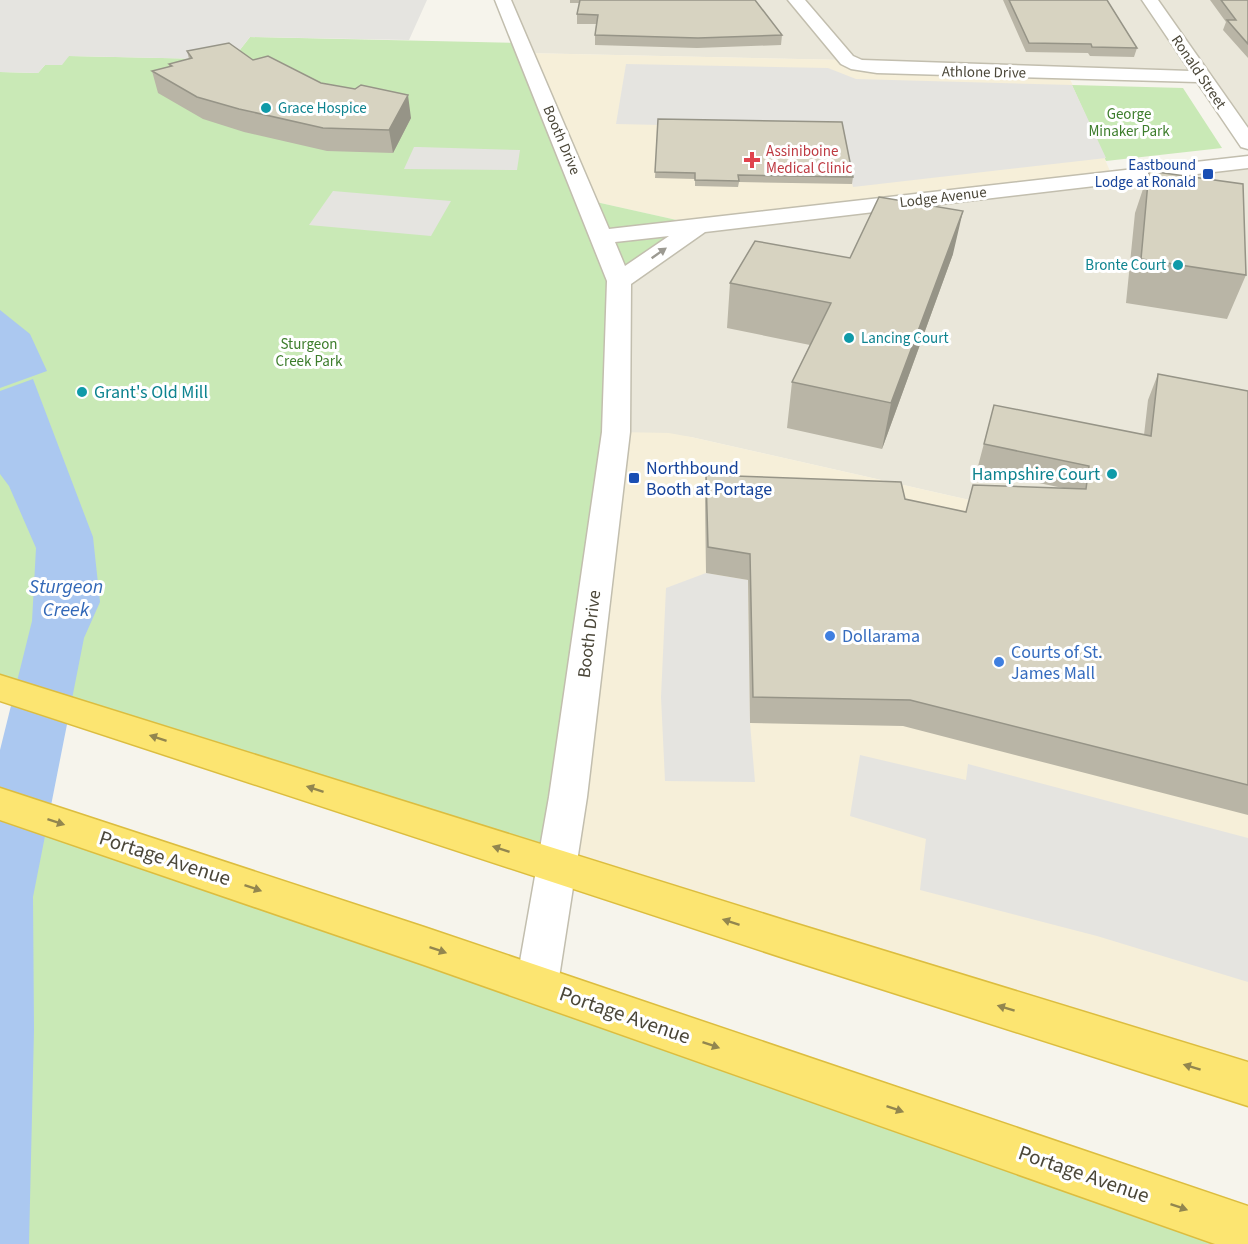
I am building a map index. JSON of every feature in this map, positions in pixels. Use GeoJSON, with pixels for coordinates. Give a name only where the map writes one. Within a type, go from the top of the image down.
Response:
{"type":"FeatureCollection","features":[{"type":"Feature","properties":{"kind":"highway"},"geometry":{"type":"LineString","coordinates":[[0,688],[557,867],[1248,1084]]}},
{"type":"Feature","properties":{"kind":"highway","name":"Portage Avenue"},"geometry":{"type":"LineString","coordinates":[[0,804],[537,984],[1248,1231]]}},
{"type":"Feature","properties":{"kind":"street","name":"Booth Drive"},"geometry":{"type":"LineString","coordinates":[[503,0],[620,281],[616,432],[557,867],[537,984]]}},
{"type":"Feature","properties":{"kind":"street","name":"Athlone Drive"},"geometry":{"type":"LineString","coordinates":[[796,0],[847,60],[857,65],[877,69],[1202,76]]}},
{"type":"Feature","properties":{"kind":"street","name":"Ronald Street"},"geometry":{"type":"LineString","coordinates":[[1150,0],[1248,143]]}},
{"type":"Feature","properties":{"kind":"street","name":"Lodge Avenue"},"geometry":{"type":"LineString","coordinates":[[602,237],[1248,162]]}},
{"type":"Feature","properties":{"kind":"street"},"geometry":{"type":"LineString","coordinates":[[620,281],[699,225]]}},
{"type":"Feature","properties":{"kind":"shaded area"},"geometry":{"type":"Polygon","coordinates":[[[0,0],[427,0],[409,40],[250,37],[239,51],[208,59],[69,56],[62,65],[45,65],[38,73],[0,72],[0,0]]]}},
{"type":"Feature","properties":{"kind":"shaded area"},"geometry":{"type":"Polygon","coordinates":[[[503,0],[1248,0],[1248,143],[1202,77],[847,60],[525,53],[503,0]]]}},
{"type":"Feature","properties":{"kind":"shaded area"},"geometry":{"type":"Polygon","coordinates":[[[525,53],[847,60],[1067,72],[1113,178],[699,225],[587,200],[525,53]]]}},
{"type":"Feature","properties":{"kind":"shaded area"},"geometry":{"type":"Polygon","coordinates":[[[626,64],[828,68],[856,79],[1072,85],[1106,158],[853,187],[841,129],[616,124],[626,64]]]}},
{"type":"Feature","properties":{"kind":"shaded area"},"geometry":{"type":"Polygon","coordinates":[[[414,147],[520,150],[517,170],[404,169],[414,147]]]}},
{"type":"Feature","properties":{"kind":"shaded area"},"geometry":{"type":"Polygon","coordinates":[[[1248,162],[1248,563],[691,437],[616,432],[619,281],[699,225],[1248,162]]]}},
{"type":"Feature","properties":{"kind":"shaded area"},"geometry":{"type":"Polygon","coordinates":[[[333,191],[451,201],[431,236],[309,225],[333,191]]]}},
{"type":"Feature","properties":{"kind":"shaded area"},"geometry":{"type":"Polygon","coordinates":[[[616,432],[669,433],[691,437],[1248,563],[1248,1084],[557,867],[616,432]]]}},
{"type":"Feature","properties":{"kind":"shaded area"},"geometry":{"type":"Polygon","coordinates":[[[706,573],[748,580],[750,723],[755,782],[665,781],[661,697],[666,588],[706,573]]]}},
{"type":"Feature","properties":{"kind":"shaded area"},"geometry":{"type":"Polygon","coordinates":[[[860,755],[966,780],[968,764],[1248,838],[1248,982],[1097,936],[920,890],[926,839],[850,816],[860,755]]]}},
{"type":"Feature","properties":{"kind":"green space","name":"Sturgeon Creek Park"},"geometry":{"type":"Polygon","coordinates":[[[250,37],[521,43],[587,200],[699,225],[619,281],[557,867],[0,688],[0,72],[38,73],[45,65],[69,56],[208,59],[239,51],[250,37]]]}},
{"type":"Feature","properties":{"kind":"green space","name":"George Minaker Park"},"geometry":{"type":"Polygon","coordinates":[[[1072,85],[1183,88],[1222,148],[1106,161],[1072,85]]]}},
{"type":"Feature","properties":{"kind":"green space"},"geometry":{"type":"Polygon","coordinates":[[[0,804],[1248,1231],[1248,1244],[0,1244],[0,804]]]}},
{"type":"Feature","properties":{"kind":"water"},"geometry":{"type":"Polygon","coordinates":[[[0,310],[30,334],[47,371],[0,388],[0,310]]]}},
{"type":"Feature","properties":{"kind":"water","name":"Sturgeon Creek"},"geometry":{"type":"Polygon","coordinates":[[[33,379],[93,537],[100,602],[84,638],[33,897],[34,1030],[29,1244],[0,1244],[0,750],[32,621],[36,548],[9,486],[0,474],[0,391],[33,379]]]}},
{"type":"Feature","properties":{"kind":"building"},"geometry":{"type":"Polygon","coordinates":[[[580,0],[755,0],[782,35],[698,38],[595,35],[598,15],[577,14],[580,0]]]}},
{"type":"Feature","properties":{"kind":"building"},"geometry":{"type":"Polygon","coordinates":[[[1009,0],[1107,0],[1137,48],[1092,47],[1091,44],[1029,43],[1009,0]]]}},
{"type":"Feature","properties":{"kind":"building"},"geometry":{"type":"Polygon","coordinates":[[[1221,0],[1248,0],[1248,44],[1227,20],[1236,20],[1221,0]]]}},
{"type":"Feature","properties":{"kind":"building"},"geometry":{"type":"Polygon","coordinates":[[[229,43],[253,60],[268,56],[321,83],[355,89],[361,85],[408,95],[389,130],[323,128],[197,97],[152,71],[192,58],[187,51],[229,43]]]}},
{"type":"Feature","properties":{"kind":"building","name":"Assiniboine Medical Clinic"},"geometry":{"type":"Polygon","coordinates":[[[658,119],[842,122],[853,177],[738,175],[739,181],[695,180],[695,173],[655,172],[658,119]]]}},
{"type":"Feature","properties":{"kind":"building"},"geometry":{"type":"Polygon","coordinates":[[[1149,171],[1243,184],[1246,275],[1141,259],[1149,171]]]}},
{"type":"Feature","properties":{"kind":"building"},"geometry":{"type":"Polygon","coordinates":[[[879,197],[963,211],[891,403],[792,382],[831,303],[730,283],[755,241],[850,258],[879,197]]]}},
{"type":"Feature","properties":{"kind":"building","name":"Courts of St. James Mall"},"geometry":{"type":"Polygon","coordinates":[[[1158,374],[1248,391],[1248,785],[910,700],[753,697],[750,554],[708,547],[706,475],[901,482],[905,499],[966,512],[973,485],[1086,489],[1089,466],[984,444],[994,405],[1151,436],[1158,374]]]}},
{"type":"Feature","properties":{"kind":"place","name":"Grace Hospice"},"geometry":{"type":"Point","coordinates":[266,108]}},
{"type":"Feature","properties":{"kind":"place","name":"Assiniboine Medical Clinic"},"geometry":{"type":"Point","coordinates":[752,160]}},
{"type":"Feature","properties":{"kind":"place","name":"Eastbound Lodge at Ronald"},"geometry":{"type":"Point","coordinates":[1208,174]}},
{"type":"Feature","properties":{"kind":"place","name":"Bronte Court"},"geometry":{"type":"Point","coordinates":[1178,265]}},
{"type":"Feature","properties":{"kind":"place","name":"Lancing Court"},"geometry":{"type":"Point","coordinates":[849,338]}},
{"type":"Feature","properties":{"kind":"place","name":"Grant's Old Mill"},"geometry":{"type":"Point","coordinates":[82,392]}},
{"type":"Feature","properties":{"kind":"place","name":"Hampshire Court"},"geometry":{"type":"Point","coordinates":[1112,474]}},
{"type":"Feature","properties":{"kind":"place","name":"Northbound Booth at Portage"},"geometry":{"type":"Point","coordinates":[634,478]}},
{"type":"Feature","properties":{"kind":"place","name":"Dollarama"},"geometry":{"type":"Point","coordinates":[830,636]}},
{"type":"Feature","properties":{"kind":"place","name":"Courts of St. James Mall"},"geometry":{"type":"Point","coordinates":[999,662]}}]}
